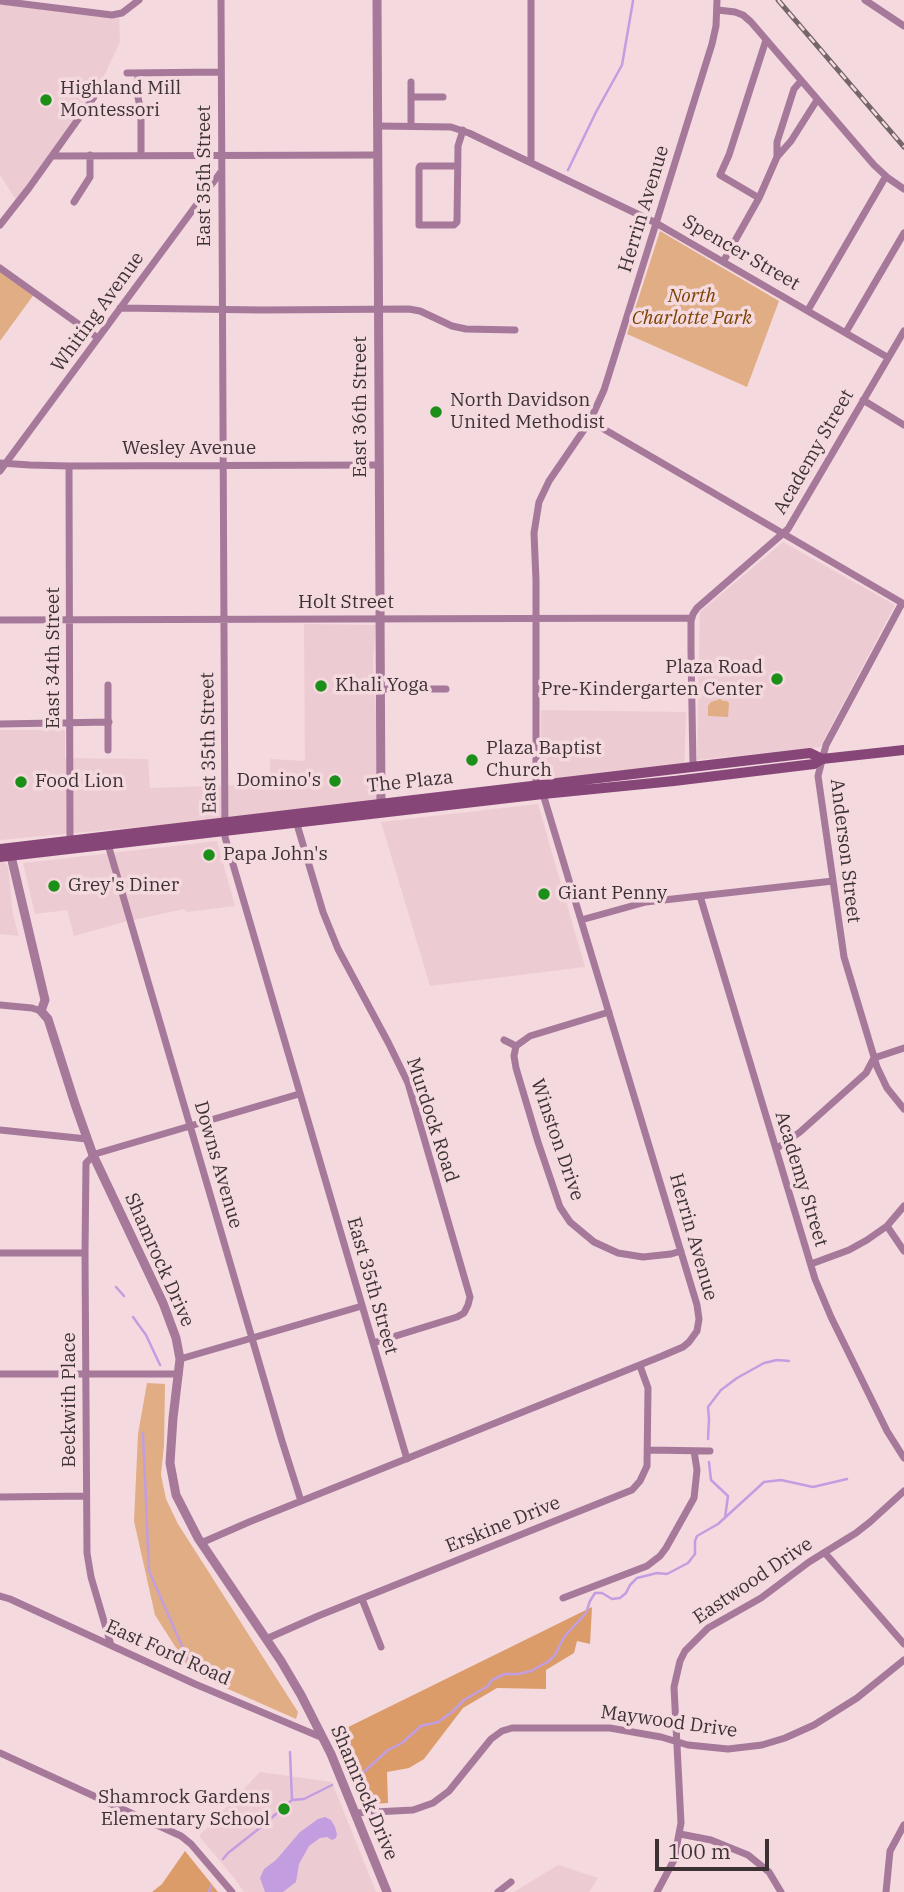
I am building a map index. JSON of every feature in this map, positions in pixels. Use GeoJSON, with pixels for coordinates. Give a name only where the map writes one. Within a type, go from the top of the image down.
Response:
{"type":"FeatureCollection","features":[{"type":"Feature","properties":{"kind":"main road","name":"The Plaza"},"geometry":{"type":"LineString","coordinates":[[5,857],[107,841],[381,808],[814,764],[822,759],[904,750]]}},
{"type":"Feature","properties":{"kind":"main road","name":"The Plaza"},"geometry":{"type":"LineString","coordinates":[[540,790],[693,766],[810,752],[822,759]]}},
{"type":"Feature","properties":{"kind":"main road","name":"The Plaza"},"geometry":{"type":"LineString","coordinates":[[0,849],[71,846]]}},
{"type":"Feature","properties":{"kind":"street"},"geometry":{"type":"LineString","coordinates":[[0,1],[56,4],[112,15],[119,14],[139,0]]}},
{"type":"Feature","properties":{"kind":"street","name":"East 35th Street"},"geometry":{"type":"LineString","coordinates":[[221,0],[223,620],[225,827],[228,851],[407,1459]]}},
{"type":"Feature","properties":{"kind":"street","name":"East 36th Street"},"geometry":{"type":"LineString","coordinates":[[377,0],[381,808]]}},
{"type":"Feature","properties":{"kind":"street"},"geometry":{"type":"LineString","coordinates":[[531,0],[531,162]]}},
{"type":"Feature","properties":{"kind":"street","name":"Herrin Avenue"},"geometry":{"type":"LineString","coordinates":[[201,1543],[640,1366],[683,1347],[696,1331],[698,1309],[540,790],[534,533],[539,502],[549,481],[590,421],[604,390],[712,44],[718,0]]}},
{"type":"Feature","properties":{"kind":"street"},"geometry":{"type":"LineString","coordinates":[[865,0],[904,26]]}},
{"type":"Feature","properties":{"kind":"street"},"geometry":{"type":"LineString","coordinates":[[718,10],[743,15],[886,176],[904,189]]}},
{"type":"Feature","properties":{"kind":"street"},"geometry":{"type":"LineString","coordinates":[[759,198],[720,175],[766,40]]}},
{"type":"Feature","properties":{"kind":"street"},"geometry":{"type":"LineString","coordinates":[[127,73],[221,72]]}},
{"type":"Feature","properties":{"kind":"street"},"geometry":{"type":"LineString","coordinates":[[138,73],[141,155]]}},
{"type":"Feature","properties":{"kind":"street"},"geometry":{"type":"LineString","coordinates":[[777,157],[777,142],[784,119],[794,89],[801,80]]}},
{"type":"Feature","properties":{"kind":"street"},"geometry":{"type":"LineString","coordinates":[[411,82],[411,126]]}},
{"type":"Feature","properties":{"kind":"street"},"geometry":{"type":"LineString","coordinates":[[411,97],[443,97]]}},
{"type":"Feature","properties":{"kind":"street"},"geometry":{"type":"LineString","coordinates":[[0,225],[91,100]]}},
{"type":"Feature","properties":{"kind":"street"},"geometry":{"type":"LineString","coordinates":[[723,262],[759,198],[777,157],[791,142],[817,100]]}},
{"type":"Feature","properties":{"kind":"street","name":"Spencer Street"},"geometry":{"type":"LineString","coordinates":[[378,126],[451,127],[463,130],[656,223],[887,357]]}},
{"type":"Feature","properties":{"kind":"street"},"geometry":{"type":"LineString","coordinates":[[457,166],[420,166],[419,225],[454,225],[457,222],[458,146],[463,130]]}},
{"type":"Feature","properties":{"kind":"street"},"geometry":{"type":"LineString","coordinates":[[74,202],[90,177],[90,155]]}},
{"type":"Feature","properties":{"kind":"street"},"geometry":{"type":"LineString","coordinates":[[52,156],[378,155]]}},
{"type":"Feature","properties":{"kind":"street","name":"Whiting Avenue"},"geometry":{"type":"LineString","coordinates":[[0,471],[3,463],[221,172]]}},
{"type":"Feature","properties":{"kind":"street"},"geometry":{"type":"LineString","coordinates":[[808,310],[886,176]]}},
{"type":"Feature","properties":{"kind":"street"},"geometry":{"type":"LineString","coordinates":[[846,332],[904,233]]}},
{"type":"Feature","properties":{"kind":"street"},"geometry":{"type":"LineString","coordinates":[[0,268],[98,338]]}},
{"type":"Feature","properties":{"kind":"street"},"geometry":{"type":"LineString","coordinates":[[120,308],[414,310],[466,329],[515,330]]}},
{"type":"Feature","properties":{"kind":"street","name":"Academy Street"},"geometry":{"type":"LineString","coordinates":[[691,618],[697,608],[788,529],[904,331]]}},
{"type":"Feature","properties":{"kind":"street"},"geometry":{"type":"LineString","coordinates":[[863,400],[904,425]]}},
{"type":"Feature","properties":{"kind":"street"},"geometry":{"type":"LineString","coordinates":[[590,421],[903,604]]}},
{"type":"Feature","properties":{"kind":"street","name":"Wesley Avenue"},"geometry":{"type":"LineString","coordinates":[[3,463],[69,466],[379,464]]}},
{"type":"Feature","properties":{"kind":"street","name":"East 34th Street"},"geometry":{"type":"LineString","coordinates":[[69,466],[71,846]]}},
{"type":"Feature","properties":{"kind":"street","name":"Anderson Street"},"geometry":{"type":"LineString","coordinates":[[903,604],[826,745],[818,776],[844,957],[874,1059],[883,1081],[904,1109]]}},
{"type":"Feature","properties":{"kind":"street"},"geometry":{"type":"LineString","coordinates":[[691,618],[693,766]]}},
{"type":"Feature","properties":{"kind":"street","name":"Holt Street"},"geometry":{"type":"LineString","coordinates":[[0,620],[691,618]]}},
{"type":"Feature","properties":{"kind":"street"},"geometry":{"type":"LineString","coordinates":[[108,685],[108,750]]}},
{"type":"Feature","properties":{"kind":"street"},"geometry":{"type":"LineString","coordinates":[[380,689],[446,689]]}},
{"type":"Feature","properties":{"kind":"street"},"geometry":{"type":"LineString","coordinates":[[0,724],[109,722]]}},
{"type":"Feature","properties":{"kind":"street","name":"Murdock Road"},"geometry":{"type":"LineString","coordinates":[[295,819],[323,912],[335,942],[408,1083],[470,1297],[464,1312],[457,1317],[373,1343]]}},
{"type":"Feature","properties":{"kind":"street","name":"Downs Avenue"},"geometry":{"type":"LineString","coordinates":[[107,841],[301,1501]]}},
{"type":"Feature","properties":{"kind":"street","name":"Shamrock Drive"},"geometry":{"type":"LineString","coordinates":[[5,857],[45,1000],[41,1011],[48,1019],[93,1155],[163,1303],[176,1338],[180,1359],[171,1437],[171,1473],[180,1503],[201,1543],[292,1679],[323,1738],[387,1892]]}},
{"type":"Feature","properties":{"kind":"street"},"geometry":{"type":"LineString","coordinates":[[581,920],[646,902],[833,881]]}},
{"type":"Feature","properties":{"kind":"street","name":"Academy Street"},"geometry":{"type":"LineString","coordinates":[[700,896],[811,1264],[829,1313],[887,1431],[904,1458]]}},
{"type":"Feature","properties":{"kind":"street"},"geometry":{"type":"LineString","coordinates":[[0,1005],[41,1011]]}},
{"type":"Feature","properties":{"kind":"street"},"geometry":{"type":"LineString","coordinates":[[504,1040],[516,1046],[530,1036],[608,1012]]}},
{"type":"Feature","properties":{"kind":"street","name":"Winston Drive"},"geometry":{"type":"LineString","coordinates":[[516,1046],[516,1068],[540,1149],[556,1200],[570,1222],[594,1242],[618,1253],[651,1256],[681,1251]]}},
{"type":"Feature","properties":{"kind":"street"},"geometry":{"type":"LineString","coordinates":[[776,1149],[800,1132],[866,1073],[874,1059],[904,1048]]}},
{"type":"Feature","properties":{"kind":"street"},"geometry":{"type":"LineString","coordinates":[[93,1155],[299,1094]]}},
{"type":"Feature","properties":{"kind":"street"},"geometry":{"type":"LineString","coordinates":[[0,1130],[87,1139]]}},
{"type":"Feature","properties":{"kind":"street","name":"Beckwith Place"},"geometry":{"type":"LineString","coordinates":[[93,1155],[84,1168],[88,1561],[111,1645]]}},
{"type":"Feature","properties":{"kind":"street"},"geometry":{"type":"LineString","coordinates":[[811,1264],[862,1244],[887,1226],[904,1206]]}},
{"type":"Feature","properties":{"kind":"street"},"geometry":{"type":"LineString","coordinates":[[887,1226],[904,1251]]}},
{"type":"Feature","properties":{"kind":"street"},"geometry":{"type":"LineString","coordinates":[[0,1253],[85,1253]]}},
{"type":"Feature","properties":{"kind":"street"},"geometry":{"type":"LineString","coordinates":[[180,1359],[362,1306]]}},
{"type":"Feature","properties":{"kind":"street","name":"Erskine Drive"},"geometry":{"type":"LineString","coordinates":[[266,1639],[632,1490],[642,1478],[647,1466],[648,1388],[640,1366]]}},
{"type":"Feature","properties":{"kind":"street"},"geometry":{"type":"LineString","coordinates":[[0,1374],[179,1374]]}},
{"type":"Feature","properties":{"kind":"street"},"geometry":{"type":"LineString","coordinates":[[648,1450],[710,1451]]}},
{"type":"Feature","properties":{"kind":"street"},"geometry":{"type":"LineString","coordinates":[[563,1598],[647,1566],[660,1556],[694,1498],[697,1470],[694,1451]]}},
{"type":"Feature","properties":{"kind":"street","name":"Eastwood Drive"},"geometry":{"type":"LineString","coordinates":[[657,1892],[674,1860],[680,1834],[674,1686],[680,1661],[689,1646],[708,1628],[761,1598],[870,1522],[904,1491]]}},
{"type":"Feature","properties":{"kind":"street"},"geometry":{"type":"LineString","coordinates":[[0,1497],[86,1496]]}},
{"type":"Feature","properties":{"kind":"street"},"geometry":{"type":"LineString","coordinates":[[825,1552],[904,1644]]}},
{"type":"Feature","properties":{"kind":"street","name":"East Ford Road"},"geometry":{"type":"LineString","coordinates":[[0,1596],[323,1738]]}},
{"type":"Feature","properties":{"kind":"street"},"geometry":{"type":"LineString","coordinates":[[362,1599],[381,1647]]}},
{"type":"Feature","properties":{"kind":"street","name":"Maywood Drive"},"geometry":{"type":"LineString","coordinates":[[355,1813],[414,1810],[433,1804],[449,1791],[491,1739],[512,1728],[610,1728],[702,1746],[736,1749],[762,1745],[814,1725],[885,1677],[904,1660]]}},
{"type":"Feature","properties":{"kind":"street"},"geometry":{"type":"LineString","coordinates":[[0,1753],[181,1836],[207,1861],[232,1892]]}},
{"type":"Feature","properties":{"kind":"street"},"geometry":{"type":"LineString","coordinates":[[886,1892],[890,1851],[904,1825]]}},
{"type":"Feature","properties":{"kind":"street"},"geometry":{"type":"LineString","coordinates":[[680,1834],[711,1840],[748,1855],[769,1872],[780,1892]]}},
{"type":"Feature","properties":{"kind":"street"},"geometry":{"type":"LineString","coordinates":[[498,1892],[511,1882]]}},
{"type":"Feature","properties":{"kind":"shaded area","name":"Highland Mill Montessori"},"geometry":{"type":"Polygon","coordinates":[[[0,0],[119,14],[120,42],[94,97],[18,203],[0,175],[0,0]]]}},
{"type":"Feature","properties":{"kind":"shaded area","name":"Plaza Road Pre-Kindergarten Center"},"geometry":{"type":"Polygon","coordinates":[[[783,542],[895,605],[820,747],[697,760],[700,612],[783,542]]]}},
{"type":"Feature","properties":{"kind":"shaded area"},"geometry":{"type":"Polygon","coordinates":[[[304,624],[376,625],[373,661],[377,805],[0,840],[0,730],[65,730],[65,758],[148,759],[150,788],[270,784],[270,759],[305,761],[304,624]]]}},
{"type":"Feature","properties":{"kind":"shaded area"},"geometry":{"type":"Polygon","coordinates":[[[541,710],[686,712],[684,772],[541,783],[541,710]]]}},
{"type":"Feature","properties":{"kind":"shaded area"},"geometry":{"type":"Polygon","coordinates":[[[538,804],[585,967],[430,986],[381,822],[538,804]]]}},
{"type":"Feature","properties":{"kind":"shaded area"},"geometry":{"type":"Polygon","coordinates":[[[217,841],[235,906],[186,912],[184,909],[74,936],[67,910],[35,914],[23,863],[217,841]]]}},
{"type":"Feature","properties":{"kind":"shaded area"},"geometry":{"type":"Polygon","coordinates":[[[0,862],[8,866],[13,915],[19,936],[0,934],[0,862]]]}},
{"type":"Feature","properties":{"kind":"shaded area"},"geometry":{"type":"Polygon","coordinates":[[[592,1607],[590,1644],[577,1641],[574,1653],[546,1670],[546,1689],[497,1688],[463,1708],[424,1759],[409,1768],[387,1772],[388,1803],[370,1804],[361,1799],[332,1735],[592,1607]]]}},
{"type":"Feature","properties":{"kind":"shaded area","name":"Shamrock Gardens Elementary School"},"geometry":{"type":"Polygon","coordinates":[[[260,1772],[332,1782],[376,1892],[244,1892],[199,1836],[260,1772]]]}},
{"type":"Feature","properties":{"kind":"shaded area"},"geometry":{"type":"Polygon","coordinates":[[[325,1817],[331,1820],[335,1827],[336,1838],[320,1838],[309,1846],[299,1864],[296,1882],[283,1892],[265,1892],[260,1878],[264,1869],[276,1860],[300,1832],[325,1817]]]}},
{"type":"Feature","properties":{"kind":"shaded area"},"geometry":{"type":"Polygon","coordinates":[[[185,1851],[218,1892],[152,1892],[162,1884],[185,1851]]]}},
{"type":"Feature","properties":{"kind":"shaded area"},"geometry":{"type":"Polygon","coordinates":[[[558,1865],[598,1878],[589,1892],[514,1892],[558,1865]]]}},
{"type":"Feature","properties":{"kind":"green space","name":"North Charlotte Park"},"geometry":{"type":"Polygon","coordinates":[[[660,231],[779,301],[747,387],[627,334],[660,231]]]}},
{"type":"Feature","properties":{"kind":"green space"},"geometry":{"type":"Polygon","coordinates":[[[0,268],[35,293],[0,341],[0,268]]]}},
{"type":"Feature","properties":{"kind":"green space"},"geometry":{"type":"Polygon","coordinates":[[[720,699],[729,703],[728,717],[708,716],[708,706],[720,699]]]}},
{"type":"Feature","properties":{"kind":"green space"},"geometry":{"type":"Polygon","coordinates":[[[147,1383],[165,1384],[161,1475],[166,1499],[178,1524],[298,1712],[296,1719],[192,1673],[155,1615],[134,1521],[138,1434],[147,1383]]]}},
{"type":"Feature","properties":{"kind":"waterway"},"geometry":{"type":"LineString","coordinates":[[568,170],[622,65],[633,1]]}},
{"type":"Feature","properties":{"kind":"waterway"},"geometry":{"type":"LineString","coordinates":[[116,1287],[124,1296]]}},
{"type":"Feature","properties":{"kind":"waterway"},"geometry":{"type":"LineString","coordinates":[[133,1317],[146,1335],[160,1365]]}},
{"type":"Feature","properties":{"kind":"waterway"},"geometry":{"type":"LineString","coordinates":[[708,1439],[708,1407],[721,1390],[764,1363],[789,1361]]}},
{"type":"Feature","properties":{"kind":"waterway"},"geometry":{"type":"LineString","coordinates":[[143,1433],[149,1571],[193,1671]]}},
{"type":"Feature","properties":{"kind":"waterway"},"geometry":{"type":"LineString","coordinates":[[709,1462],[711,1480],[728,1496],[725,1518]]}},
{"type":"Feature","properties":{"kind":"waterway"},"geometry":{"type":"LineString","coordinates":[[357,1778],[388,1750],[402,1743],[421,1726],[438,1722],[464,1700],[488,1686],[492,1680],[505,1674],[531,1671],[549,1661],[564,1637],[586,1613],[595,1593],[602,1593],[612,1599],[620,1598],[637,1578],[657,1573],[667,1574],[688,1563],[695,1554],[697,1536],[718,1524],[764,1482],[781,1480],[813,1487],[847,1479]]}},
{"type":"Feature","properties":{"kind":"waterway"},"geometry":{"type":"LineString","coordinates":[[290,1752],[292,1800]]}},
{"type":"Feature","properties":{"kind":"waterway"},"geometry":{"type":"LineString","coordinates":[[223,1859],[292,1800],[304,1799],[332,1785]]}},
{"type":"Feature","properties":{"kind":"waterway"},"geometry":{"type":"LineString","coordinates":[[209,1892],[211,1886]]}},
{"type":"Feature","properties":{"kind":"railway"},"geometry":{"type":"LineString","coordinates":[[778,0],[904,147]]}},
{"type":"Feature","properties":{"kind":"place","name":"Highland Mill Montessori"},"geometry":{"type":"Point","coordinates":[46,100]}},
{"type":"Feature","properties":{"kind":"place","name":"North Davidson United Methodist"},"geometry":{"type":"Point","coordinates":[436,412]}},
{"type":"Feature","properties":{"kind":"place","name":"Plaza Road Pre-Kindergarten Center"},"geometry":{"type":"Point","coordinates":[777,679]}},
{"type":"Feature","properties":{"kind":"place","name":"Khali Yoga"},"geometry":{"type":"Point","coordinates":[321,686]}},
{"type":"Feature","properties":{"kind":"place","name":"Plaza Baptist Church"},"geometry":{"type":"Point","coordinates":[472,760]}},
{"type":"Feature","properties":{"kind":"place","name":"Domino's"},"geometry":{"type":"Point","coordinates":[335,781]}},
{"type":"Feature","properties":{"kind":"place","name":"Food Lion"},"geometry":{"type":"Point","coordinates":[21,782]}},
{"type":"Feature","properties":{"kind":"place","name":"Papa John's"},"geometry":{"type":"Point","coordinates":[209,855]}},
{"type":"Feature","properties":{"kind":"place","name":"Grey's Diner"},"geometry":{"type":"Point","coordinates":[54,886]}},
{"type":"Feature","properties":{"kind":"place","name":"Giant Penny"},"geometry":{"type":"Point","coordinates":[544,894]}},
{"type":"Feature","properties":{"kind":"place","name":"Shamrock Gardens Elementary School"},"geometry":{"type":"Point","coordinates":[284,1809]}}]}
